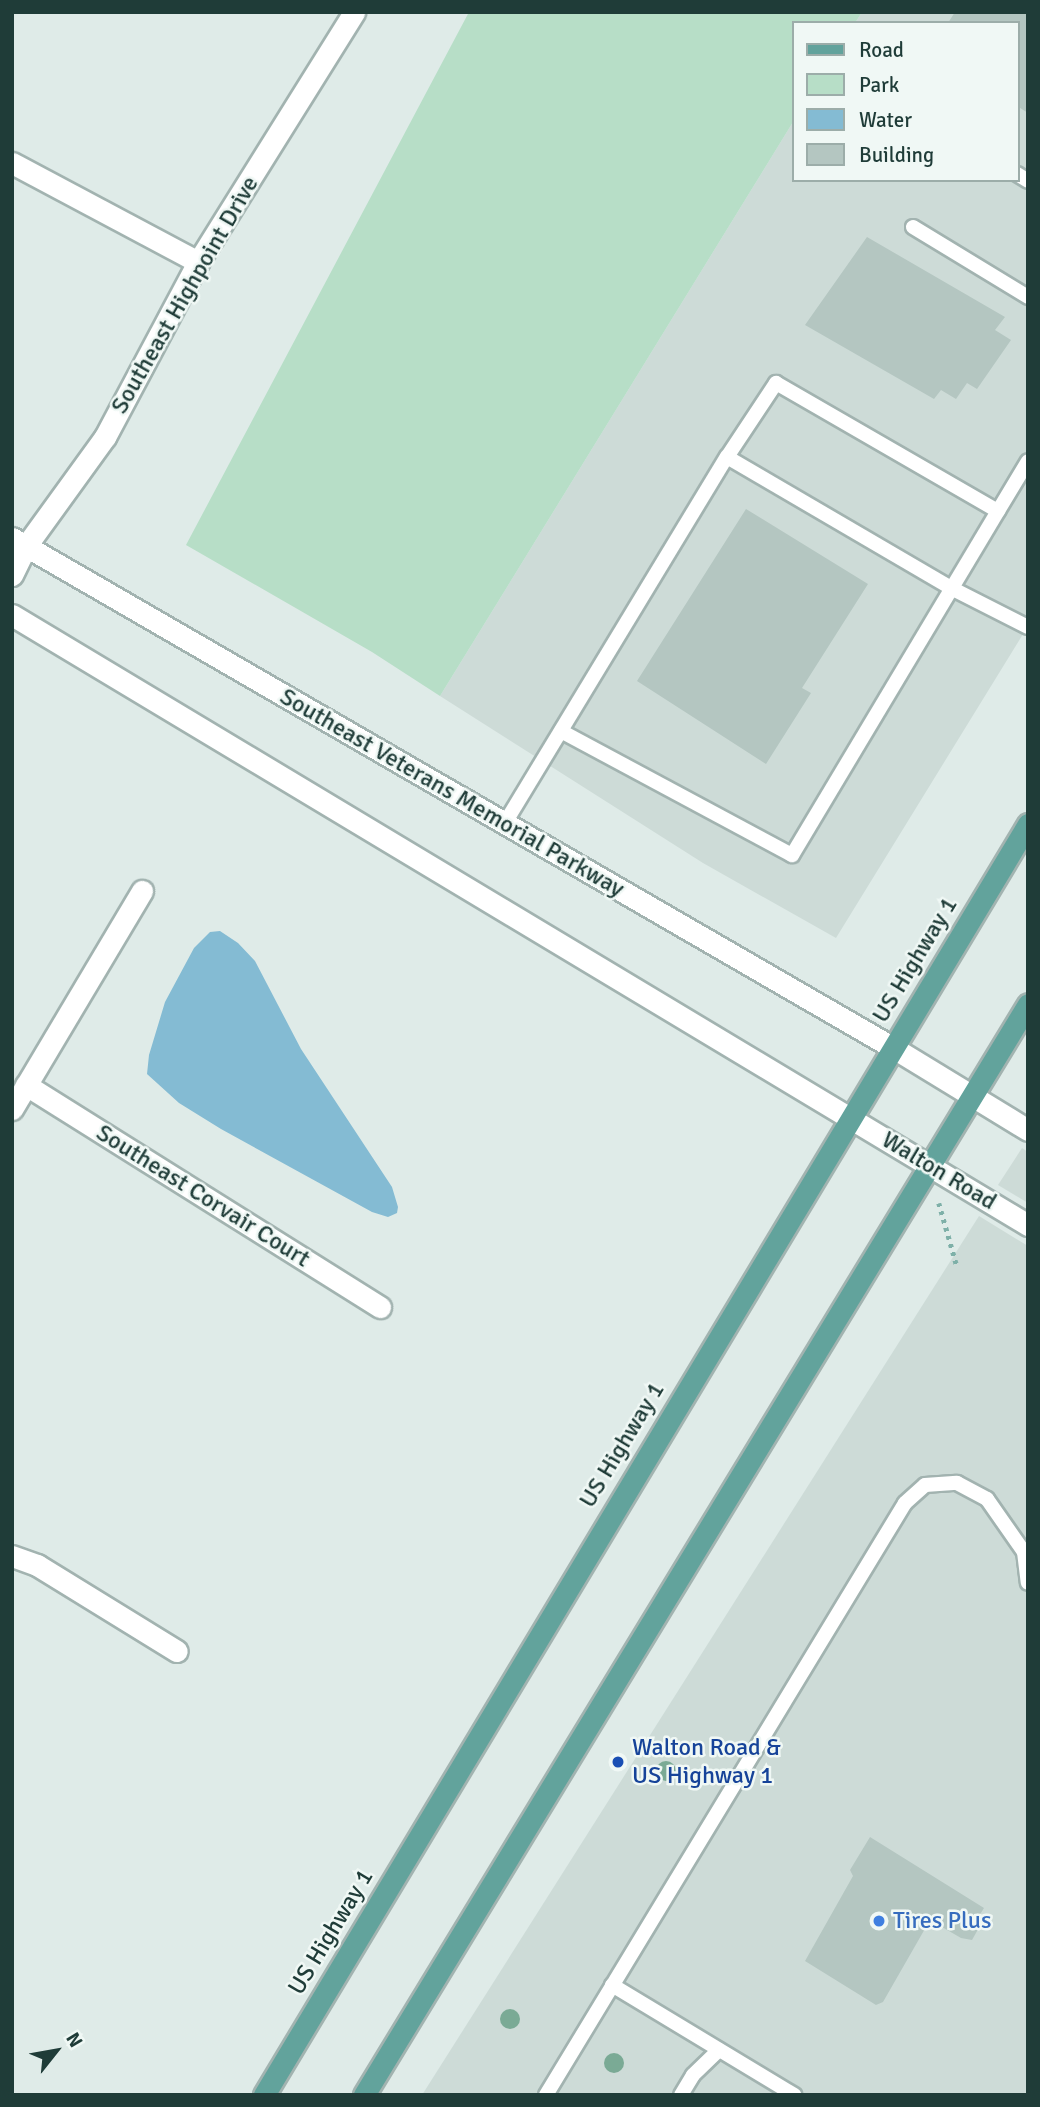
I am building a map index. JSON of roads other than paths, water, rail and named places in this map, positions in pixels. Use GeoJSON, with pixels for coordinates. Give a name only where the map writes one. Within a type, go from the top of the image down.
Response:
{"type":"FeatureCollection","features":[{"type":"Feature","properties":{"kind":"main road","name":"Southeast Highpoint Drive"},"geometry":{"type":"LineString","coordinates":[[12,575],[19,542],[105,437],[198,262],[354,12]]}},
{"type":"Feature","properties":{"kind":"main road"},"geometry":{"type":"LineString","coordinates":[[12,163],[198,262]]}},
{"type":"Feature","properties":{"kind":"main road","name":"Southeast Veterans Memorial Parkway"},"geometry":{"type":"LineString","coordinates":[[19,542],[892,1047]]}},
{"type":"Feature","properties":{"kind":"main road"},"geometry":{"type":"LineString","coordinates":[[12,615],[849,1118]]}},
{"type":"Feature","properties":{"kind":"main road","name":"US Highway 1"},"geometry":{"type":"LineString","coordinates":[[264,2095],[1028,824]]}},
{"type":"Feature","properties":{"kind":"main road"},"geometry":{"type":"LineString","coordinates":[[12,1109],[142,891]]}},
{"type":"Feature","properties":{"kind":"main road"},"geometry":{"type":"LineString","coordinates":[[363,2095],[1028,1004]]}},
{"type":"Feature","properties":{"kind":"main road"},"geometry":{"type":"LineString","coordinates":[[892,1047],[1028,1130]]}},
{"type":"Feature","properties":{"kind":"main road","name":"Southeast Corvair Court"},"geometry":{"type":"LineString","coordinates":[[26,1086],[380,1307]]}},
{"type":"Feature","properties":{"kind":"main road","name":"Walton Road"},"geometry":{"type":"LineString","coordinates":[[849,1118],[1028,1225]]}},
{"type":"Feature","properties":{"kind":"main road"},"geometry":{"type":"LineString","coordinates":[[12,1556],[37,1565],[177,1651]]}},
{"type":"Feature","properties":{"kind":"lane"},"geometry":{"type":"LineString","coordinates":[[913,227],[1028,297]]}},
{"type":"Feature","properties":{"kind":"lane"},"geometry":{"type":"LineString","coordinates":[[505,823],[727,457],[776,383],[998,511]]}},
{"type":"Feature","properties":{"kind":"lane"},"geometry":{"type":"LineString","coordinates":[[727,457],[953,589],[1028,627]]}},
{"type":"Feature","properties":{"kind":"lane"},"geometry":{"type":"LineString","coordinates":[[561,731],[792,855],[1028,461]]}},
{"type":"Feature","properties":{"kind":"lane"},"geometry":{"type":"LineString","coordinates":[[546,2095],[905,1503],[925,1485],[957,1483],[987,1499],[1024,1552],[1027,1575]]}},
{"type":"Feature","properties":{"kind":"lane"},"geometry":{"type":"LineString","coordinates":[[612,1985],[794,2095]]}},
{"type":"Feature","properties":{"kind":"lane"},"geometry":{"type":"LineString","coordinates":[[681,2095],[693,2075],[719,2050]]}},
{"type":"Feature","properties":{"kind":"water"},"geometry":{"type":"Polygon","coordinates":[[[220,931],[238,943],[255,961],[301,1049],[392,1187],[398,1207],[397,1213],[388,1217],[372,1212],[221,1129],[179,1103],[147,1074],[149,1055],[165,1002],[194,948],[210,932],[220,931]]]}},
{"type":"Feature","properties":{"kind":"place","name":"Walton Road & US Highway 1"},"geometry":{"type":"Point","coordinates":[618,1762]}},
{"type":"Feature","properties":{"kind":"place","name":"Tires Plus"},"geometry":{"type":"Point","coordinates":[879,1921]}}]}
